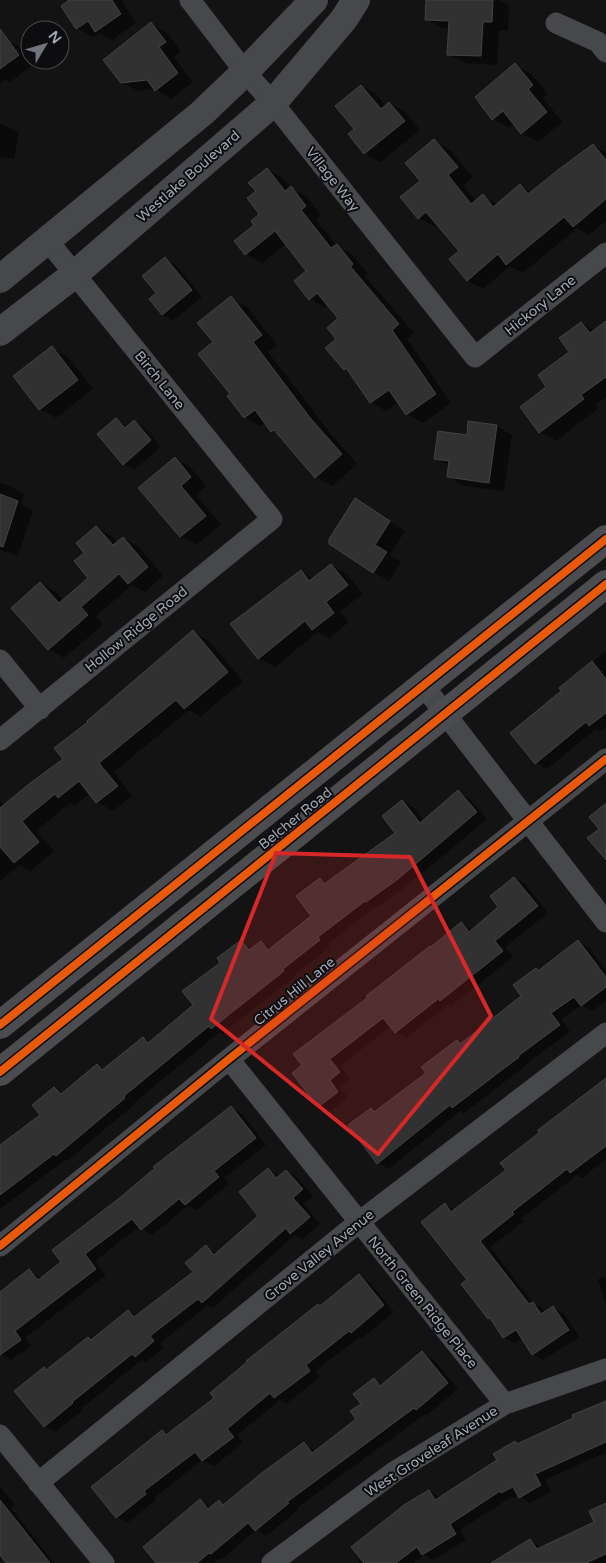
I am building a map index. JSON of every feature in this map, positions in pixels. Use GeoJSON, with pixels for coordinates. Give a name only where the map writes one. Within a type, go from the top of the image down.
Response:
{"type":"FeatureCollection","features":[{"type":"Feature","properties":{"kind":"main road","name":"Belcher Road"},"geometry":{"type":"LineString","coordinates":[[0,1025],[606,539]]}},
{"type":"Feature","properties":{"kind":"main road","name":"Belcher Road"},"geometry":{"type":"LineString","coordinates":[[0,1072],[606,584]]}},
{"type":"Feature","properties":{"kind":"street","name":"Village Way"},"geometry":{"type":"LineString","coordinates":[[190,0],[245,72],[273,103],[475,357]]}},
{"type":"Feature","properties":{"kind":"street"},"geometry":{"type":"LineString","coordinates":[[0,279],[202,113],[245,72],[314,0]]}},
{"type":"Feature","properties":{"kind":"street","name":"Westlake Boulevard"},"geometry":{"type":"LineString","coordinates":[[0,332],[75,274],[273,103],[344,19],[356,0]]}},
{"type":"Feature","properties":{"kind":"street"},"geometry":{"type":"LineString","coordinates":[[556,23],[598,42],[606,52]]}},
{"type":"Feature","properties":{"kind":"street","name":"Birch Lane"},"geometry":{"type":"LineString","coordinates":[[48,241],[272,519]]}},
{"type":"Feature","properties":{"kind":"street","name":"Hickory Lane"},"geometry":{"type":"LineString","coordinates":[[475,357],[606,253]]}},
{"type":"Feature","properties":{"kind":"street","name":"Hollow Ridge Road"},"geometry":{"type":"LineString","coordinates":[[0,740],[272,519]]}},
{"type":"Feature","properties":{"kind":"street"},"geometry":{"type":"LineString","coordinates":[[0,660],[40,709]]}},
{"type":"Feature","properties":{"kind":"street"},"geometry":{"type":"LineString","coordinates":[[422,685],[606,922]]}},
{"type":"Feature","properties":{"kind":"street","name":"Citrus Hill Lane"},"geometry":{"type":"LineString","coordinates":[[0,1246],[229,1059],[606,759]]}},
{"type":"Feature","properties":{"kind":"street","name":"Grove Valley Avenue"},"geometry":{"type":"LineString","coordinates":[[38,1483],[359,1222],[606,1033]]}},
{"type":"Feature","properties":{"kind":"street","name":"North Green Ridge Place"},"geometry":{"type":"LineString","coordinates":[[229,1059],[505,1404]]}},
{"type":"Feature","properties":{"kind":"street","name":"West Groveleaf Avenue"},"geometry":{"type":"LineString","coordinates":[[272,1563],[394,1472],[505,1404],[606,1369]]}},
{"type":"Feature","properties":{"kind":"street"},"geometry":{"type":"LineString","coordinates":[[0,1435],[104,1563]]}},
{"type":"Feature","properties":{"kind":"highlighted area"},"geometry":{"type":"Polygon","coordinates":[[[276,853],[410,857],[491,1016],[378,1154],[211,1019],[276,853]]]}},
{"type":"Feature","properties":{"kind":"building"},"geometry":{"type":"Polygon","coordinates":[[[69,0],[112,0],[121,14],[95,32],[88,21],[76,29],[61,6],[69,0]]]}},
{"type":"Feature","properties":{"kind":"building"},"geometry":{"type":"Polygon","coordinates":[[[426,0],[493,0],[492,22],[483,22],[481,56],[447,55],[449,21],[425,20],[426,0]]]}},
{"type":"Feature","properties":{"kind":"building"},"geometry":{"type":"Polygon","coordinates":[[[151,22],[166,42],[159,47],[178,73],[155,91],[147,80],[121,83],[103,60],[151,22]]]}},
{"type":"Feature","properties":{"kind":"building"},"geometry":{"type":"Polygon","coordinates":[[[0,29],[19,55],[0,69],[0,29]]]}},
{"type":"Feature","properties":{"kind":"building"},"geometry":{"type":"Polygon","coordinates":[[[515,63],[533,85],[528,89],[547,112],[521,134],[503,111],[492,120],[475,97],[515,63]]]}},
{"type":"Feature","properties":{"kind":"building"},"geometry":{"type":"Polygon","coordinates":[[[361,85],[381,109],[389,102],[405,121],[364,154],[348,134],[354,129],[335,106],[361,85]]]}},
{"type":"Feature","properties":{"kind":"building"},"geometry":{"type":"Polygon","coordinates":[[[434,139],[458,167],[448,175],[471,204],[483,194],[493,207],[520,184],[528,194],[593,144],[606,160],[606,199],[573,227],[564,217],[506,265],[498,254],[467,281],[449,259],[459,251],[426,212],[418,219],[400,197],[420,181],[405,163],[434,139]]]}},
{"type":"Feature","properties":{"kind":"building"},"geometry":{"type":"Polygon","coordinates":[[[267,168],[285,191],[291,186],[306,206],[301,210],[331,248],[337,244],[353,264],[350,266],[399,324],[392,330],[436,394],[406,415],[389,390],[370,403],[346,368],[344,370],[325,348],[336,339],[327,328],[338,318],[317,293],[309,300],[294,281],[306,271],[275,231],[245,255],[234,241],[254,225],[251,221],[259,214],[247,198],[256,191],[248,183],[267,168]]]}},
{"type":"Feature","properties":{"kind":"building"},"geometry":{"type":"Polygon","coordinates":[[[165,257],[192,290],[162,315],[149,299],[156,293],[142,276],[165,257]]]}},
{"type":"Feature","properties":{"kind":"building"},"geometry":{"type":"Polygon","coordinates":[[[231,296],[262,335],[253,342],[311,419],[342,454],[315,478],[274,430],[271,432],[255,410],[244,418],[227,396],[230,394],[198,354],[213,342],[197,323],[231,296]]]}},
{"type":"Feature","properties":{"kind":"building"},"geometry":{"type":"Polygon","coordinates":[[[606,321],[606,377],[581,395],[584,399],[539,433],[520,407],[546,387],[538,375],[569,352],[559,338],[581,322],[590,333],[606,321]]]}},
{"type":"Feature","properties":{"kind":"building"},"geometry":{"type":"Polygon","coordinates":[[[52,346],[78,380],[39,410],[13,376],[52,346]]]}},
{"type":"Feature","properties":{"kind":"building"},"geometry":{"type":"Polygon","coordinates":[[[116,418],[125,428],[134,420],[151,440],[123,465],[97,434],[116,418]]]}},
{"type":"Feature","properties":{"kind":"building"},"geometry":{"type":"Polygon","coordinates":[[[468,421],[497,425],[489,483],[447,477],[449,461],[434,459],[438,431],[467,435],[468,421]]]}},
{"type":"Feature","properties":{"kind":"building"},"geometry":{"type":"Polygon","coordinates":[[[175,457],[191,477],[181,486],[206,516],[180,537],[138,488],[175,457]]]}},
{"type":"Feature","properties":{"kind":"building"},"geometry":{"type":"Polygon","coordinates":[[[0,494],[18,501],[3,547],[0,546],[0,494]]]}},
{"type":"Feature","properties":{"kind":"building"},"geometry":{"type":"Polygon","coordinates":[[[355,498],[390,521],[375,545],[387,552],[373,573],[329,544],[329,539],[355,498]]]}},
{"type":"Feature","properties":{"kind":"building"},"geometry":{"type":"Polygon","coordinates":[[[96,526],[113,545],[123,537],[148,567],[128,584],[119,574],[81,607],[88,615],[48,650],[11,608],[40,582],[59,603],[88,578],[74,561],[84,553],[76,543],[96,526]]]}},
{"type":"Feature","properties":{"kind":"building"},"geometry":{"type":"Polygon","coordinates":[[[331,564],[348,585],[326,602],[334,613],[312,630],[305,621],[258,659],[230,624],[301,570],[309,581],[331,564]]]}},
{"type":"Feature","properties":{"kind":"building"},"geometry":{"type":"Polygon","coordinates":[[[193,630],[228,672],[184,709],[176,700],[99,763],[118,786],[96,803],[79,781],[58,798],[55,794],[22,821],[39,842],[14,863],[0,847],[0,808],[63,759],[54,748],[88,722],[193,630]]]}},
{"type":"Feature","properties":{"kind":"building"},"geometry":{"type":"Polygon","coordinates":[[[592,661],[606,679],[606,713],[589,726],[586,722],[535,764],[510,733],[561,691],[559,688],[592,661]]]}},
{"type":"Feature","properties":{"kind":"building"},"geometry":{"type":"Polygon","coordinates":[[[458,790],[477,812],[398,879],[365,901],[318,937],[320,940],[283,969],[284,971],[211,1029],[209,1026],[124,1096],[125,1098],[56,1156],[54,1154],[0,1195],[0,1145],[40,1115],[32,1105],[54,1087],[61,1094],[97,1064],[102,1070],[143,1037],[148,1043],[193,1005],[182,991],[220,963],[217,958],[241,940],[249,950],[261,941],[268,950],[311,916],[296,896],[320,878],[324,884],[395,833],[382,816],[402,800],[420,823],[458,790]]]}},
{"type":"Feature","properties":{"kind":"building"},"geometry":{"type":"Polygon","coordinates":[[[606,803],[606,860],[587,838],[599,829],[589,817],[606,803]]]}},
{"type":"Feature","properties":{"kind":"building"},"geometry":{"type":"Polygon","coordinates":[[[514,877],[538,906],[495,941],[503,951],[440,1001],[438,999],[395,1033],[383,1018],[330,1059],[340,1072],[330,1080],[338,1092],[318,1107],[292,1073],[302,1065],[293,1054],[367,998],[366,996],[461,922],[469,932],[498,907],[490,896],[514,877]]]}},
{"type":"Feature","properties":{"kind":"building"},"geometry":{"type":"Polygon","coordinates":[[[578,940],[606,977],[606,987],[581,1006],[574,997],[551,1013],[560,1025],[452,1108],[450,1105],[377,1164],[348,1125],[371,1108],[374,1112],[426,1073],[421,1067],[457,1040],[460,1044],[521,996],[513,985],[536,968],[538,971],[578,940]]]}},
{"type":"Feature","properties":{"kind":"building"},"geometry":{"type":"Polygon","coordinates":[[[606,1078],[606,1146],[570,1173],[567,1169],[512,1212],[514,1214],[480,1241],[529,1304],[533,1302],[541,1314],[553,1306],[569,1330],[532,1355],[516,1330],[503,1338],[490,1318],[488,1319],[461,1284],[467,1280],[421,1222],[445,1203],[451,1212],[506,1170],[500,1163],[539,1133],[538,1130],[606,1078]]]}},
{"type":"Feature","properties":{"kind":"building"},"geometry":{"type":"Polygon","coordinates":[[[231,1106],[256,1138],[214,1171],[219,1177],[185,1205],[179,1199],[141,1230],[132,1219],[85,1254],[96,1269],[15,1331],[21,1340],[0,1355],[0,1292],[29,1269],[38,1280],[61,1262],[52,1250],[117,1200],[155,1168],[153,1167],[231,1106]]]}},
{"type":"Feature","properties":{"kind":"building"},"geometry":{"type":"Polygon","coordinates":[[[268,1168],[276,1178],[286,1170],[303,1189],[293,1198],[310,1217],[290,1234],[286,1228],[202,1303],[198,1299],[150,1336],[154,1341],[135,1357],[132,1354],[44,1427],[14,1391],[44,1367],[46,1370],[88,1337],[91,1340],[128,1310],[134,1317],[193,1272],[185,1263],[206,1245],[214,1255],[258,1216],[239,1192],[268,1168]]]}},
{"type":"Feature","properties":{"kind":"building"},"geometry":{"type":"Polygon","coordinates":[[[359,1274],[384,1305],[351,1333],[349,1331],[306,1365],[310,1371],[274,1398],[270,1393],[227,1429],[234,1437],[202,1461],[195,1452],[144,1491],[146,1494],[116,1518],[91,1487],[162,1430],[166,1435],[214,1398],[210,1393],[246,1361],[318,1304],[320,1306],[359,1274]]]}},
{"type":"Feature","properties":{"kind":"building"},"geometry":{"type":"Polygon","coordinates":[[[422,1351],[448,1383],[416,1410],[414,1408],[287,1502],[289,1503],[255,1531],[248,1523],[211,1554],[209,1553],[197,1563],[156,1563],[143,1547],[200,1499],[208,1509],[219,1500],[223,1505],[304,1442],[312,1453],[356,1419],[350,1411],[361,1404],[353,1394],[374,1378],[380,1386],[422,1351]]]}},
{"type":"Feature","properties":{"kind":"building"},"geometry":{"type":"Polygon","coordinates":[[[606,1401],[606,1442],[535,1474],[541,1485],[519,1498],[513,1487],[501,1493],[500,1491],[450,1524],[456,1534],[422,1555],[417,1547],[396,1563],[364,1563],[351,1547],[404,1505],[429,1490],[435,1500],[497,1460],[493,1454],[515,1441],[517,1444],[573,1418],[572,1415],[606,1401]]]}},
{"type":"Feature","properties":{"kind":"building"},"geometry":{"type":"Polygon","coordinates":[[[0,1500],[50,1563],[6,1563],[0,1555],[0,1500]]]}},
{"type":"Feature","properties":{"kind":"building"},"geometry":{"type":"Polygon","coordinates":[[[606,1503],[606,1554],[586,1563],[491,1563],[530,1539],[537,1549],[594,1522],[589,1511],[606,1503]]]}},
{"type":"Feature","properties":{"kind":"cycle path"},"geometry":{"type":"LineString","coordinates":[[0,1025],[606,539]]}},
{"type":"Feature","properties":{"kind":"cycle path"},"geometry":{"type":"LineString","coordinates":[[0,1072],[606,584]]}},
{"type":"Feature","properties":{"kind":"cycle path"},"geometry":{"type":"LineString","coordinates":[[0,1246],[229,1059],[606,759]]}}]}
